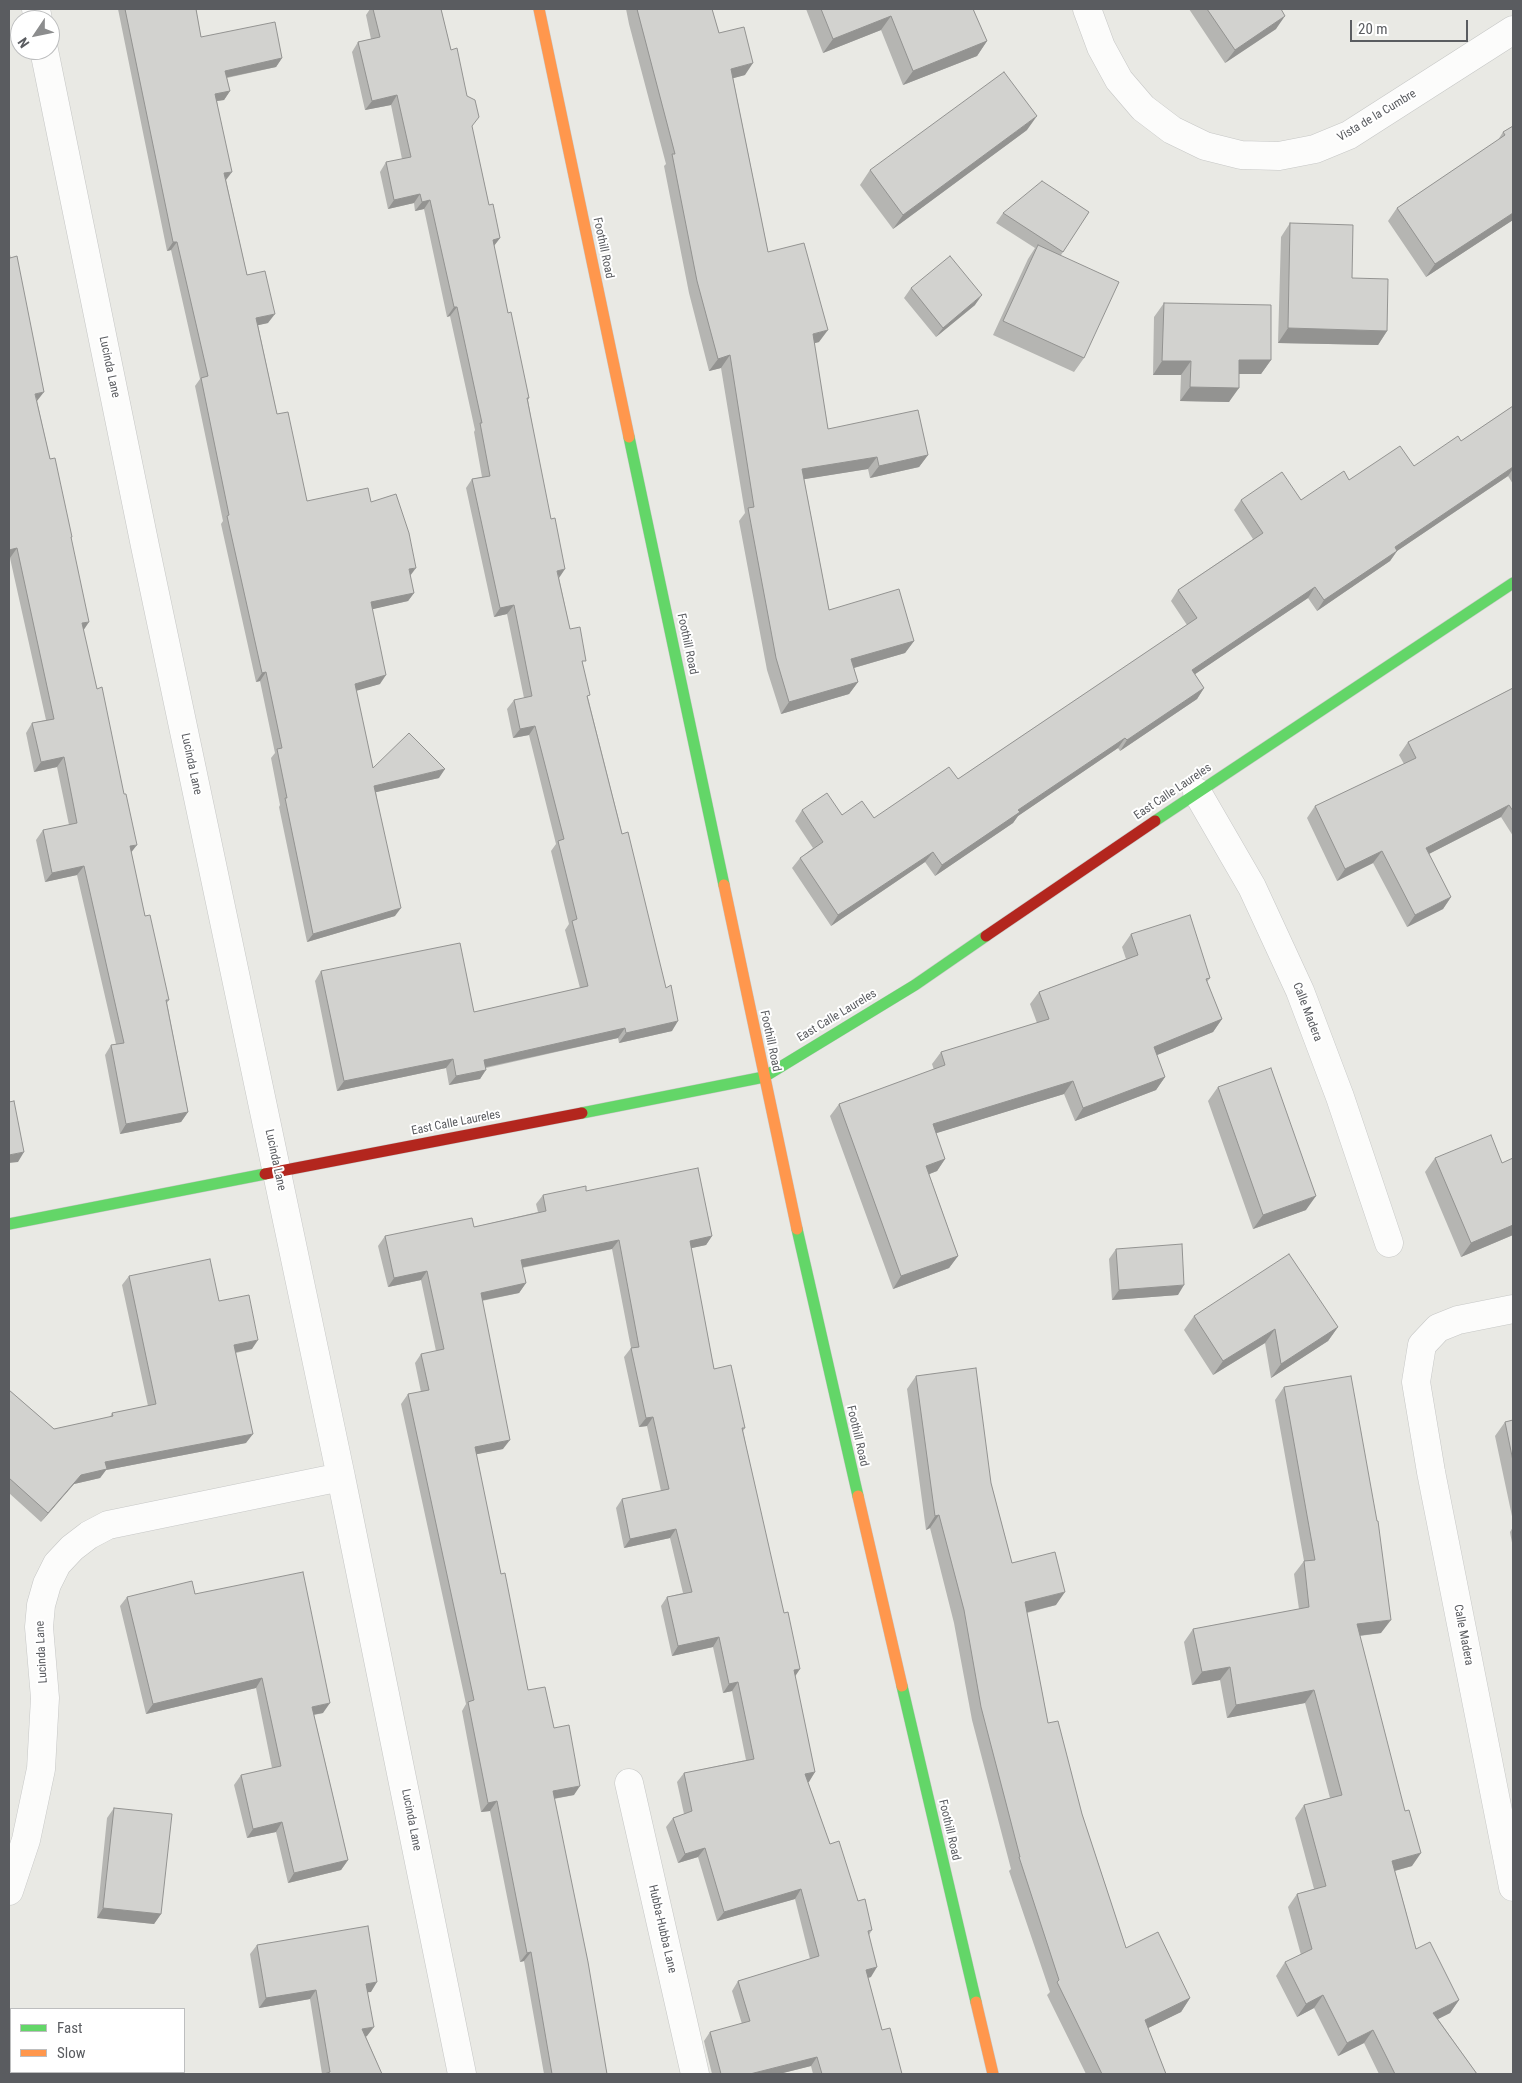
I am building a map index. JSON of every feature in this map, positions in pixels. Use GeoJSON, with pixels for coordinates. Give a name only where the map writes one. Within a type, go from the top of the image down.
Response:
{"type":"FeatureCollection","features":[{"type":"Feature","properties":{"kind":"main road","name":"Foothill Road"},"geometry":{"type":"LineString","coordinates":[[539,9],[764,1077],[844,1437],[993,2074]]}},
{"type":"Feature","properties":{"kind":"main road","name":"East Calle Laureles"},"geometry":{"type":"LineString","coordinates":[[9,1224],[764,1077],[915,985],[1197,792],[1513,583]]}},
{"type":"Feature","properties":{"kind":"street","name":"Vista de la Cumbre"},"geometry":{"type":"LineString","coordinates":[[1087,9],[1101,47],[1119,80],[1142,108],[1172,130],[1205,146],[1242,155],[1279,156],[1315,149],[1349,135],[1513,30]]}},
{"type":"Feature","properties":{"kind":"street","name":"Lucinda Lane"},"geometry":{"type":"LineString","coordinates":[[46,60],[147,556],[341,1477],[462,2074]]}},
{"type":"Feature","properties":{"kind":"street","name":"Calle Madera"},"geometry":{"type":"LineString","coordinates":[[1197,792],[1252,886],[1300,991],[1340,1098],[1389,1243]]}},
{"type":"Feature","properties":{"kind":"street","name":"Calle Madera"},"geometry":{"type":"LineString","coordinates":[[1513,1309],[1458,1320],[1438,1328],[1422,1345],[1416,1382],[1431,1472],[1513,1887]]}},
{"type":"Feature","properties":{"kind":"street","name":"Lucinda Lane"},"geometry":{"type":"LineString","coordinates":[[9,1891],[26,1840],[41,1769],[45,1698],[39,1627],[40,1612],[47,1584],[57,1564],[88,1535],[108,1525],[341,1477]]}},
{"type":"Feature","properties":{"kind":"street","name":"Hubba-Hubba Lane"},"geometry":{"type":"LineString","coordinates":[[629,1783],[694,2074]]}},
{"type":"Feature","properties":{"kind":"building"},"geometry":{"type":"Polygon","coordinates":[[[125,9],[196,9],[201,37],[275,22],[282,58],[225,71],[230,91],[215,94],[232,172],[224,173],[247,275],[265,271],[275,314],[256,318],[277,414],[288,412],[307,501],[368,488],[371,502],[396,494],[409,533],[416,568],[409,569],[414,593],[371,602],[386,675],[355,684],[373,768],[409,733],[445,769],[374,786],[401,908],[313,934],[285,798],[287,798],[277,749],[282,748],[266,672],[262,673],[227,516],[229,515],[201,378],[208,376],[177,242],[173,242],[125,9]]]}},
{"type":"Feature","properties":{"kind":"building"},"geometry":{"type":"Polygon","coordinates":[[[373,9],[441,9],[451,50],[457,48],[467,96],[475,100],[479,117],[472,126],[489,205],[493,204],[500,238],[493,240],[508,313],[511,312],[529,398],[527,398],[551,519],[555,518],[565,569],[557,571],[570,629],[580,627],[586,661],[582,661],[590,695],[587,696],[622,834],[628,832],[666,988],[671,985],[678,1021],[626,1033],[625,1028],[484,1060],[486,1070],[456,1076],[453,1059],[344,1081],[321,971],[460,943],[474,1012],[588,986],[572,921],[577,919],[558,841],[564,839],[535,726],[520,729],[514,700],[532,696],[514,605],[500,608],[472,479],[490,476],[480,423],[482,423],[457,307],[454,307],[430,200],[422,202],[420,194],[394,200],[386,162],[411,157],[397,95],[372,101],[358,42],[380,37],[373,9]]]}},
{"type":"Feature","properties":{"kind":"building"},"geometry":{"type":"Polygon","coordinates":[[[637,9],[712,9],[719,33],[744,27],[753,63],[731,69],[768,252],[804,243],[828,330],[813,334],[828,429],[918,410],[928,455],[879,466],[877,457],[802,469],[829,610],[899,589],[914,641],[851,659],[858,682],[789,702],[776,658],[748,508],[754,507],[730,355],[718,359],[697,281],[672,154],[675,154],[637,9]]]}},
{"type":"Feature","properties":{"kind":"building"},"geometry":{"type":"Polygon","coordinates":[[[821,9],[973,9],[987,41],[913,71],[891,16],[833,39],[821,9]]]}},
{"type":"Feature","properties":{"kind":"building"},"geometry":{"type":"Polygon","coordinates":[[[1207,9],[1281,9],[1285,16],[1235,50],[1207,9]]]}},
{"type":"Feature","properties":{"kind":"building"},"geometry":{"type":"Polygon","coordinates":[[[1004,72],[1037,116],[903,215],[870,170],[1004,72]]]}},
{"type":"Feature","properties":{"kind":"building"},"geometry":{"type":"Polygon","coordinates":[[[1513,126],[1513,213],[1435,264],[1397,208],[1505,135],[1503,132],[1513,126]]]}},
{"type":"Feature","properties":{"kind":"building"},"geometry":{"type":"Polygon","coordinates":[[[1042,181],[1089,212],[1063,252],[1003,213],[1042,181]]]}},
{"type":"Feature","properties":{"kind":"building"},"geometry":{"type":"Polygon","coordinates":[[[1290,223],[1353,225],[1352,278],[1388,279],[1387,331],[1288,328],[1290,223]]]}},
{"type":"Feature","properties":{"kind":"building"},"geometry":{"type":"Polygon","coordinates":[[[1038,245],[1119,282],[1084,358],[1003,321],[1038,245]]]}},
{"type":"Feature","properties":{"kind":"building"},"geometry":{"type":"Polygon","coordinates":[[[9,251],[10,258],[17,256],[44,392],[35,394],[50,459],[55,458],[72,537],[89,622],[82,623],[97,689],[102,687],[124,794],[126,794],[137,845],[130,846],[145,916],[150,915],[169,1000],[166,1000],[188,1112],[126,1124],[111,1045],[124,1043],[84,866],[52,873],[43,830],[77,823],[64,757],[41,762],[32,723],[54,719],[17,548],[9,550],[9,251]]]}},
{"type":"Feature","properties":{"kind":"building"},"geometry":{"type":"Polygon","coordinates":[[[950,256],[982,295],[943,328],[911,288],[950,256]]]}},
{"type":"Feature","properties":{"kind":"building"},"geometry":{"type":"Polygon","coordinates":[[[1164,303],[1271,305],[1271,360],[1239,360],[1239,388],[1190,387],[1191,361],[1162,361],[1164,303]]]}},
{"type":"Feature","properties":{"kind":"building"},"geometry":{"type":"Polygon","coordinates":[[[1513,406],[1513,467],[1395,547],[1397,551],[1324,600],[1315,587],[1192,670],[1204,688],[1127,740],[1125,738],[1018,810],[1020,812],[942,865],[933,852],[838,915],[800,858],[823,842],[802,810],[827,793],[842,815],[862,801],[874,818],[949,767],[958,779],[1197,618],[1178,590],[1263,533],[1241,500],[1282,472],[1301,500],[1344,471],[1349,480],[1400,446],[1414,466],[1458,436],[1461,441],[1513,406]]]}},
{"type":"Feature","properties":{"kind":"building"},"geometry":{"type":"Polygon","coordinates":[[[1513,688],[1513,811],[1509,805],[1426,848],[1451,897],[1415,915],[1382,851],[1345,869],[1315,806],[1416,758],[1408,742],[1513,688]]]}},
{"type":"Feature","properties":{"kind":"building"},"geometry":{"type":"Polygon","coordinates":[[[1190,915],[1210,978],[1206,979],[1222,1019],[1154,1047],[1165,1077],[1083,1108],[1073,1081],[933,1124],[945,1159],[926,1166],[958,1256],[901,1276],[839,1104],[945,1065],[941,1052],[1049,1019],[1039,992],[1138,955],[1131,934],[1190,915]]]}},
{"type":"Feature","properties":{"kind":"building"},"geometry":{"type":"Polygon","coordinates":[[[1271,1068],[1316,1196],[1263,1215],[1218,1087],[1271,1068]]]}},
{"type":"Feature","properties":{"kind":"building"},"geometry":{"type":"Polygon","coordinates":[[[14,1101],[24,1152],[9,1155],[9,1102],[14,1101]]]}},
{"type":"Feature","properties":{"kind":"building"},"geometry":{"type":"Polygon","coordinates":[[[1491,1135],[1502,1163],[1513,1158],[1513,1225],[1471,1243],[1435,1158],[1491,1135]]]}},
{"type":"Feature","properties":{"kind":"building"},"geometry":{"type":"Polygon","coordinates":[[[698,1168],[712,1236],[690,1241],[714,1369],[731,1365],[745,1428],[742,1428],[784,1613],[788,1612],[800,1669],[794,1670],[815,1772],[805,1774],[830,1844],[839,1841],[858,1901],[865,1899],[872,1930],[868,1931],[877,1967],[866,1970],[882,2030],[890,2028],[902,2074],[822,2074],[817,2057],[750,2074],[721,2074],[710,2032],[750,2021],[738,1981],[819,1956],[801,1889],[724,1912],[705,1848],[685,1854],[673,1818],[692,1811],[684,1773],[754,1759],[738,1682],[729,1684],[719,1637],[678,1646],[667,1597],[692,1592],[676,1529],[630,1539],[622,1499],[669,1489],[653,1417],[646,1418],[631,1348],[639,1347],[619,1240],[521,1260],[526,1283],[481,1293],[510,1440],[475,1447],[501,1574],[505,1573],[528,1690],[545,1687],[554,1728],[569,1725],[580,1786],[553,1791],[588,1962],[607,2074],[552,2074],[531,1952],[527,1953],[497,1801],[488,1803],[468,1702],[474,1700],[408,1394],[429,1390],[421,1354],[444,1349],[427,1271],[394,1278],[385,1236],[472,1218],[474,1227],[546,1211],[543,1195],[586,1186],[586,1191],[698,1168]]]}},
{"type":"Feature","properties":{"kind":"building"},"geometry":{"type":"Polygon","coordinates":[[[1182,1244],[1184,1285],[1119,1290],[1116,1249],[1182,1244]]]}},
{"type":"Feature","properties":{"kind":"building"},"geometry":{"type":"Polygon","coordinates":[[[1289,1254],[1338,1327],[1281,1364],[1275,1329],[1223,1361],[1194,1316],[1289,1254]]]}},
{"type":"Feature","properties":{"kind":"building"},"geometry":{"type":"Polygon","coordinates":[[[210,1259],[219,1301],[249,1295],[258,1340],[234,1345],[253,1434],[105,1462],[107,1469],[81,1475],[48,1513],[9,1478],[9,1390],[54,1429],[113,1416],[112,1413],[156,1404],[129,1276],[210,1259]]]}},
{"type":"Feature","properties":{"kind":"building"},"geometry":{"type":"Polygon","coordinates":[[[976,1368],[991,1483],[1012,1563],[1055,1552],[1065,1592],[1025,1602],[1048,1723],[1058,1721],[1082,1814],[1126,1948],[1158,1932],[1190,1998],[1145,2020],[1166,2074],[1102,2074],[1057,1982],[1059,1980],[1019,1857],[981,1707],[964,1610],[939,1515],[935,1516],[916,1376],[976,1368]]]}},
{"type":"Feature","properties":{"kind":"building"},"geometry":{"type":"Polygon","coordinates":[[[1351,1376],[1378,1521],[1391,1620],[1357,1624],[1405,1811],[1409,1810],[1421,1853],[1392,1861],[1416,1949],[1430,1942],[1459,2000],[1433,2013],[1477,2074],[1395,2074],[1373,2030],[1347,2043],[1323,1995],[1306,2004],[1285,1962],[1312,1949],[1297,1894],[1326,1886],[1304,1805],[1342,1795],[1314,1690],[1236,1705],[1230,1667],[1202,1672],[1193,1629],[1309,1607],[1304,1561],[1315,1560],[1284,1387],[1351,1376]]]}},
{"type":"Feature","properties":{"kind":"building"},"geometry":{"type":"Polygon","coordinates":[[[1513,1420],[1513,1461],[1505,1422],[1513,1420]]]}},
{"type":"Feature","properties":{"kind":"building"},"geometry":{"type":"Polygon","coordinates":[[[303,1572],[330,1703],[312,1707],[348,1860],[294,1873],[282,1822],[253,1829],[241,1775],[281,1766],[262,1678],[153,1704],[127,1597],[192,1581],[195,1594],[303,1572]]]}},
{"type":"Feature","properties":{"kind":"building"},"geometry":{"type":"Polygon","coordinates":[[[114,1808],[172,1814],[161,1914],[103,1908],[114,1808]]]}},
{"type":"Feature","properties":{"kind":"building"},"geometry":{"type":"Polygon","coordinates":[[[368,1926],[377,1982],[366,1984],[374,2027],[362,2029],[382,2074],[324,2074],[330,2072],[316,1990],[266,1998],[257,1945],[368,1926]]]}},
{"type":"Feature","properties":{"kind":"building"},"geometry":{"type":"Polygon","coordinates":[[[38,2073],[102,2073],[101,2074],[38,2073]]]}},
{"type":"Feature","properties":{"kind":"traffic: fast"},"geometry":{"type":"LineString","coordinates":[[629,437],[724,885]]}},
{"type":"Feature","properties":{"kind":"traffic: fast"},"geometry":{"type":"LineString","coordinates":[[1155,821],[1513,583]]}},
{"type":"Feature","properties":{"kind":"traffic: fast"},"geometry":{"type":"LineString","coordinates":[[582,1113],[764,1077],[915,985],[986,936]]}},
{"type":"Feature","properties":{"kind":"traffic: fast"},"geometry":{"type":"LineString","coordinates":[[9,1224],[265,1174]]}},
{"type":"Feature","properties":{"kind":"traffic: fast"},"geometry":{"type":"LineString","coordinates":[[797,1229],[858,1496]]}},
{"type":"Feature","properties":{"kind":"traffic: fast"},"geometry":{"type":"LineString","coordinates":[[902,1686],[976,2002]]}},
{"type":"Feature","properties":{"kind":"traffic: slow"},"geometry":{"type":"LineString","coordinates":[[539,9],[629,437]]}},
{"type":"Feature","properties":{"kind":"traffic: slow"},"geometry":{"type":"LineString","coordinates":[[724,885],[797,1229]]}},
{"type":"Feature","properties":{"kind":"traffic: slow"},"geometry":{"type":"LineString","coordinates":[[858,1496],[902,1686]]}},
{"type":"Feature","properties":{"kind":"traffic: slow"},"geometry":{"type":"LineString","coordinates":[[976,2002],[993,2074]]}},
{"type":"Feature","properties":{"kind":"traffic: jam"},"geometry":{"type":"LineString","coordinates":[[986,936],[1155,821]]}},
{"type":"Feature","properties":{"kind":"traffic: jam"},"geometry":{"type":"LineString","coordinates":[[265,1174],[582,1113]]}}]}
